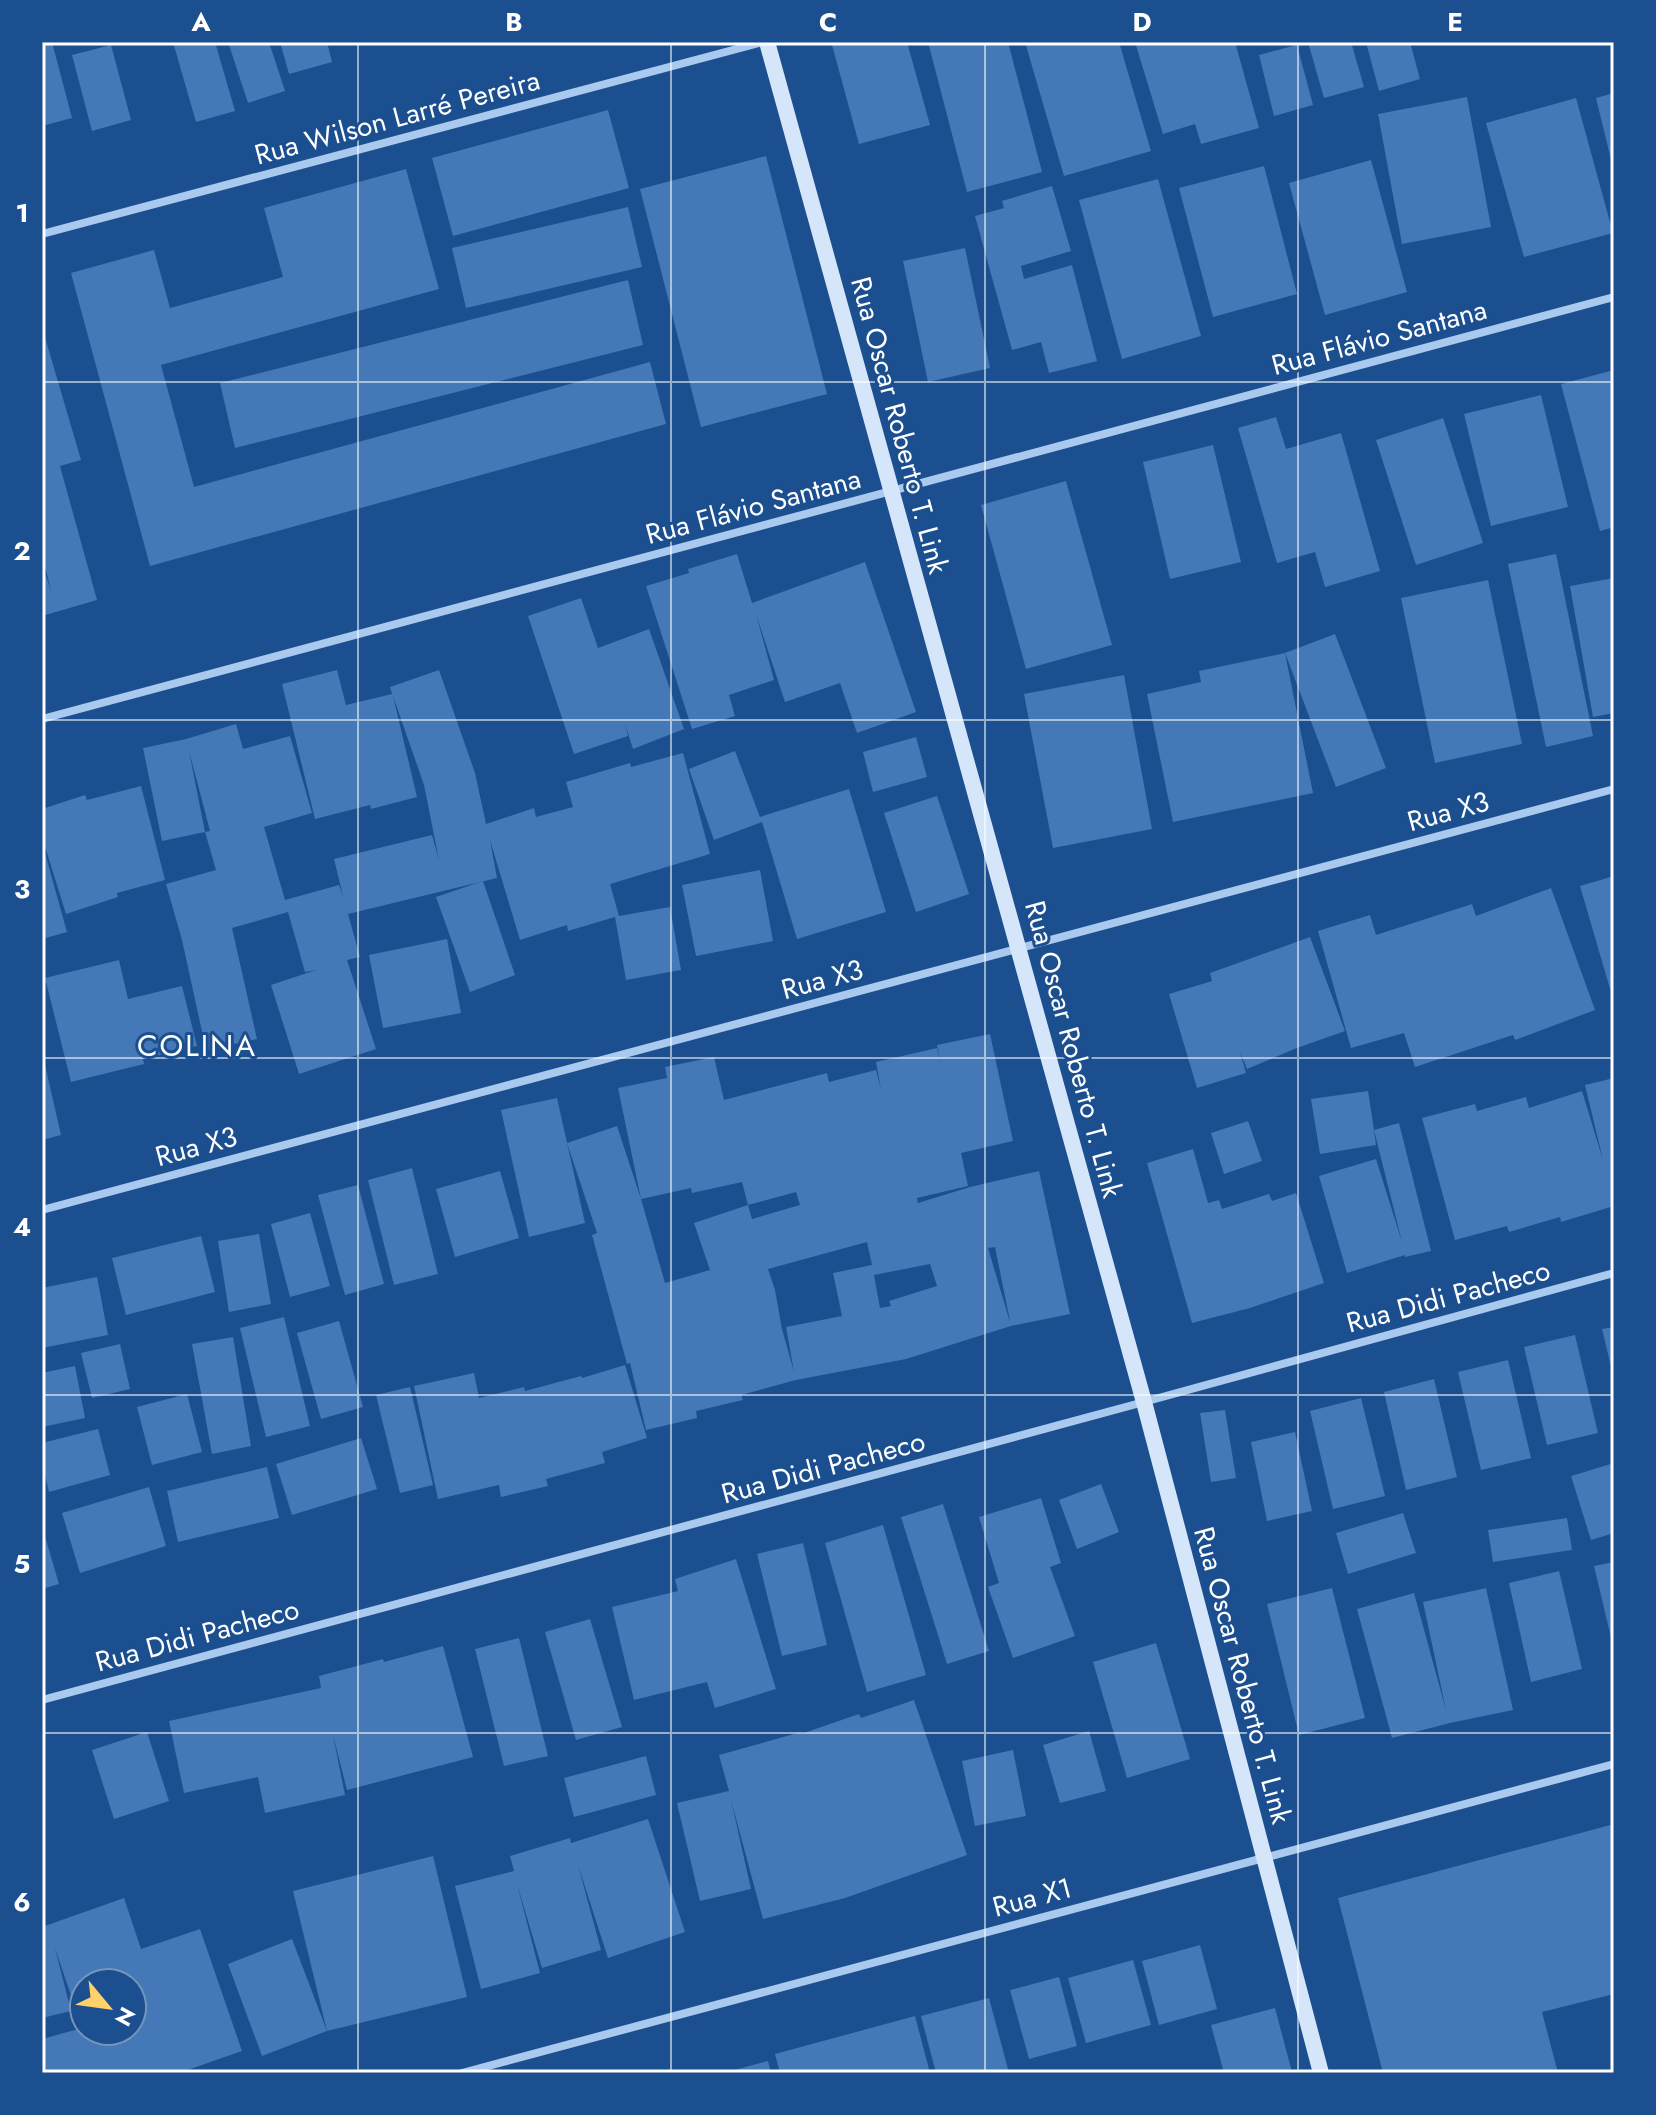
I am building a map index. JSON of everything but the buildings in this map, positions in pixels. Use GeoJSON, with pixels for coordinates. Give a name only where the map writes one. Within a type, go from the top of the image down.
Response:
{"type":"FeatureCollection","features":[{"type":"Feature","properties":{"kind":"street","name":"Rua Wilson Larré Pereira"},"geometry":{"type":"LineString","coordinates":[[42,234],[765,42]]}},
{"type":"Feature","properties":{"kind":"street","name":"Rua Oscar Roberto T. Link"},"geometry":{"type":"LineString","coordinates":[[765,42],[1144,1402],[1321,2073]]}},
{"type":"Feature","properties":{"kind":"street","name":"Rua Flávio Santana"},"geometry":{"type":"LineString","coordinates":[[42,719],[1614,297]]}},
{"type":"Feature","properties":{"kind":"street","name":"Rua X3"},"geometry":{"type":"LineString","coordinates":[[42,1210],[1614,789]]}},
{"type":"Feature","properties":{"kind":"street","name":"Rua Didi Pacheco"},"geometry":{"type":"LineString","coordinates":[[42,1700],[1614,1273]]}},
{"type":"Feature","properties":{"kind":"street","name":"Rua X1"},"geometry":{"type":"LineString","coordinates":[[462,2073],[1614,1764]]}},
{"type":"Feature","properties":{"kind":"district","name":"COLINA"},"geometry":{"type":"Point","coordinates":[197,1046]}}]}
